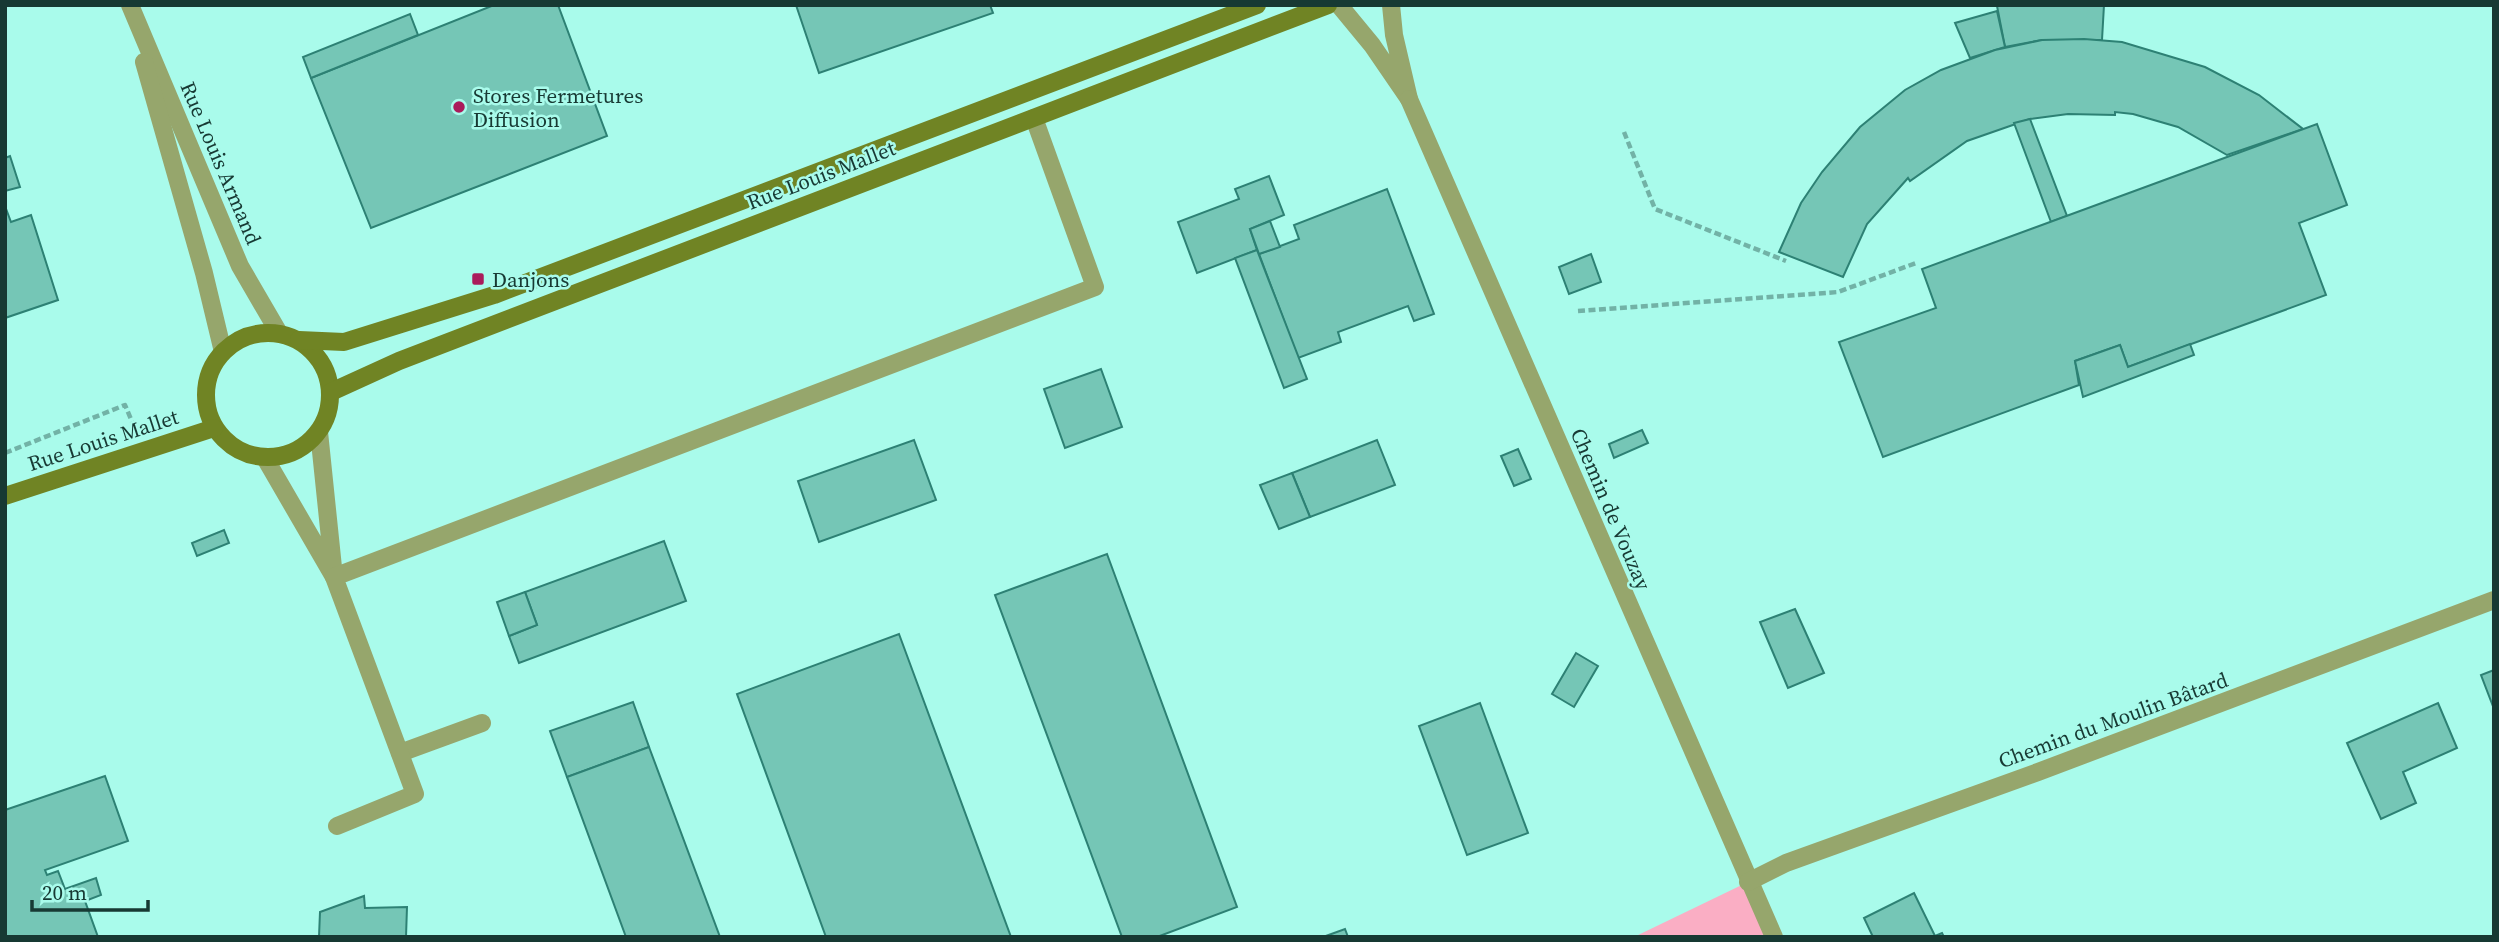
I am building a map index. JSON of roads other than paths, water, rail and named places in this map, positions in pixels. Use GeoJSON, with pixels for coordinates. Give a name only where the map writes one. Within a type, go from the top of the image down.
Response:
{"type":"FeatureCollection","features":[{"type":"Feature","properties":{"kind":"main road","name":"Rue Louis Mallet"},"geometry":{"type":"LineString","coordinates":[[5,496],[214,428],[207,409],[206,389],[211,369],[223,352],[239,339],[258,333],[279,334],[299,340],[344,342],[494,295],[1257,5]]}},
{"type":"Feature","properties":{"kind":"main road","name":"Rue Louis Mallet"},"geometry":{"type":"LineString","coordinates":[[299,340],[316,354],[327,371],[331,392],[399,361],[1328,5]]}},
{"type":"Feature","properties":{"kind":"main road"},"geometry":{"type":"LineString","coordinates":[[214,428],[228,444],[245,454],[265,458],[285,456],[305,447],[319,432],[329,413],[331,392]]}},
{"type":"Feature","properties":{"kind":"street","name":"Rue Louis Armand"},"geometry":{"type":"LineString","coordinates":[[129,5],[240,266],[279,334]]}},
{"type":"Feature","properties":{"kind":"street","name":"Rue Louis Armand"},"geometry":{"type":"LineString","coordinates":[[129,5],[204,272],[223,352]]}},
{"type":"Feature","properties":{"kind":"street","name":"Chemin de Vouzay"},"geometry":{"type":"LineString","coordinates":[[1339,5],[1372,45],[1409,99]]}},
{"type":"Feature","properties":{"kind":"street","name":"Chemin de Vouzay"},"geometry":{"type":"LineString","coordinates":[[1391,5],[1394,35],[1409,99],[1774,937]]}},
{"type":"Feature","properties":{"kind":"street"},"geometry":{"type":"LineString","coordinates":[[334,577],[1095,286],[1034,118]]}},
{"type":"Feature","properties":{"kind":"street"},"geometry":{"type":"LineString","coordinates":[[319,432],[334,577]]}},
{"type":"Feature","properties":{"kind":"street"},"geometry":{"type":"LineString","coordinates":[[265,458],[334,577],[415,794],[337,826]]}},
{"type":"Feature","properties":{"kind":"street","name":"Chemin du Moulin Bâtard"},"geometry":{"type":"LineString","coordinates":[[1748,882],[1786,863],[2050,768],[2494,600]]}},
{"type":"Feature","properties":{"kind":"street"},"geometry":{"type":"LineString","coordinates":[[400,753],[482,723]]}},
{"type":"Feature","properties":{"kind":"place","name":"Stores Fermetures Diffusion"},"geometry":{"type":"Point","coordinates":[459,107]}},
{"type":"Feature","properties":{"kind":"place","name":"Danjons"},"geometry":{"type":"Point","coordinates":[478,279]}}]}
